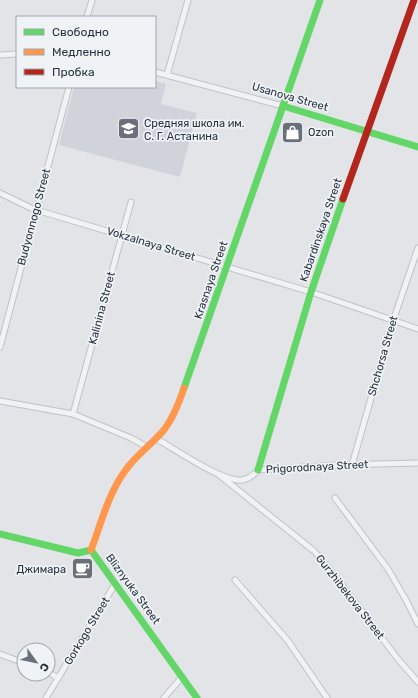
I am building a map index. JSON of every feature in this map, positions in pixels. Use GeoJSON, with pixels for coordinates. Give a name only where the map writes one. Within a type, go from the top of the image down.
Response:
{"type":"FeatureCollection","features":[{"type":"Feature","properties":{"kind":"street"},"geometry":{"type":"LineString","coordinates":[[87,16],[92,0]]}},
{"type":"Feature","properties":{"kind":"street"},"geometry":{"type":"LineString","coordinates":[[167,75],[188,0]]}},
{"type":"Feature","properties":{"kind":"street","name":"Krasnaya Street"},"geometry":{"type":"LineString","coordinates":[[91,550],[108,505],[123,473],[134,459],[157,439],[166,428],[180,399],[320,0]]}},
{"type":"Feature","properties":{"kind":"street","name":"Kabardinskaya Street"},"geometry":{"type":"LineString","coordinates":[[258,470],[311,292],[414,0]]}},
{"type":"Feature","properties":{"kind":"street"},"geometry":{"type":"LineString","coordinates":[[0,55],[16,54]]}},
{"type":"Feature","properties":{"kind":"street","name":"Usanova Street"},"geometry":{"type":"LineString","coordinates":[[156,72],[283,106],[418,147]]}},
{"type":"Feature","properties":{"kind":"street","name":"Budyonnogo Street"},"geometry":{"type":"LineString","coordinates":[[0,347],[70,88]]}},
{"type":"Feature","properties":{"kind":"street","name":"Vokzalnaya Street"},"geometry":{"type":"LineString","coordinates":[[0,193],[36,210],[311,292],[418,329]]}},
{"type":"Feature","properties":{"kind":"street","name":"Kalinina Street"},"geometry":{"type":"LineString","coordinates":[[73,414],[131,202]]}},
{"type":"Feature","properties":{"kind":"street","name":"Shchorsa Street"},"geometry":{"type":"LineString","coordinates":[[352,465],[393,320],[418,248]]}},
{"type":"Feature","properties":{"kind":"street"},"geometry":{"type":"LineString","coordinates":[[0,401],[73,414],[131,438],[146,447]]}},
{"type":"Feature","properties":{"kind":"street","name":"Prigorodnaya Street"},"geometry":{"type":"LineString","coordinates":[[157,439],[218,474],[237,480],[246,480],[253,476],[258,470],[418,463]]}},
{"type":"Feature","properties":{"kind":"street","name":"Gurzhibekova Street"},"geometry":{"type":"LineString","coordinates":[[218,474],[314,551],[337,578],[397,658],[418,682]]}},
{"type":"Feature","properties":{"kind":"street"},"geometry":{"type":"LineString","coordinates":[[335,498],[388,569],[418,624]]}},
{"type":"Feature","properties":{"kind":"street","name":"Bliznyuka Street"},"geometry":{"type":"LineString","coordinates":[[0,534],[78,553],[91,550],[197,698]]}},
{"type":"Feature","properties":{"kind":"street"},"geometry":{"type":"LineString","coordinates":[[235,580],[288,641],[327,698]]}},
{"type":"Feature","properties":{"kind":"street","name":"Gorkogo Street"},"geometry":{"type":"LineString","coordinates":[[46,698],[115,584]]}},
{"type":"Feature","properties":{"kind":"street"},"geometry":{"type":"LineString","coordinates":[[0,654],[16,660]]}},
{"type":"Feature","properties":{"kind":"street"},"geometry":{"type":"LineString","coordinates":[[164,698],[182,677]]}},
{"type":"Feature","properties":{"kind":"shaded area","name":"Средняя школа им. C. Г. Астанина"},"geometry":{"type":"Polygon","coordinates":[[[156,81],[166,84],[161,104],[197,113],[180,177],[59,145],[74,88],[156,88],[156,81]]]}},
{"type":"Feature","properties":{"kind":"traffic: fast"},"geometry":{"type":"LineString","coordinates":[[320,0],[283,106],[418,147]]}},
{"type":"Feature","properties":{"kind":"traffic: fast"},"geometry":{"type":"LineString","coordinates":[[184,388],[283,106]]}},
{"type":"Feature","properties":{"kind":"traffic: fast"},"geometry":{"type":"LineString","coordinates":[[258,470],[311,292],[343,199]]}},
{"type":"Feature","properties":{"kind":"traffic: fast"},"geometry":{"type":"LineString","coordinates":[[0,534],[78,553],[91,550]]}},
{"type":"Feature","properties":{"kind":"traffic: fast"},"geometry":{"type":"LineString","coordinates":[[91,550],[197,698]]}},
{"type":"Feature","properties":{"kind":"traffic: slow"},"geometry":{"type":"LineString","coordinates":[[91,550],[105,509],[119,480],[133,460],[167,426],[184,388]]}},
{"type":"Feature","properties":{"kind":"traffic: jam"},"geometry":{"type":"LineString","coordinates":[[343,199],[414,0]]}},
{"type":"Feature","properties":{"kind":"place","name":"Средняя школа им. C. Г. Астанина"},"geometry":{"type":"Point","coordinates":[128,129]}},
{"type":"Feature","properties":{"kind":"place","name":"Ozon"},"geometry":{"type":"Point","coordinates":[292,132]}},
{"type":"Feature","properties":{"kind":"place","name":"Джимара"},"geometry":{"type":"Point","coordinates":[82,569]}}]}
